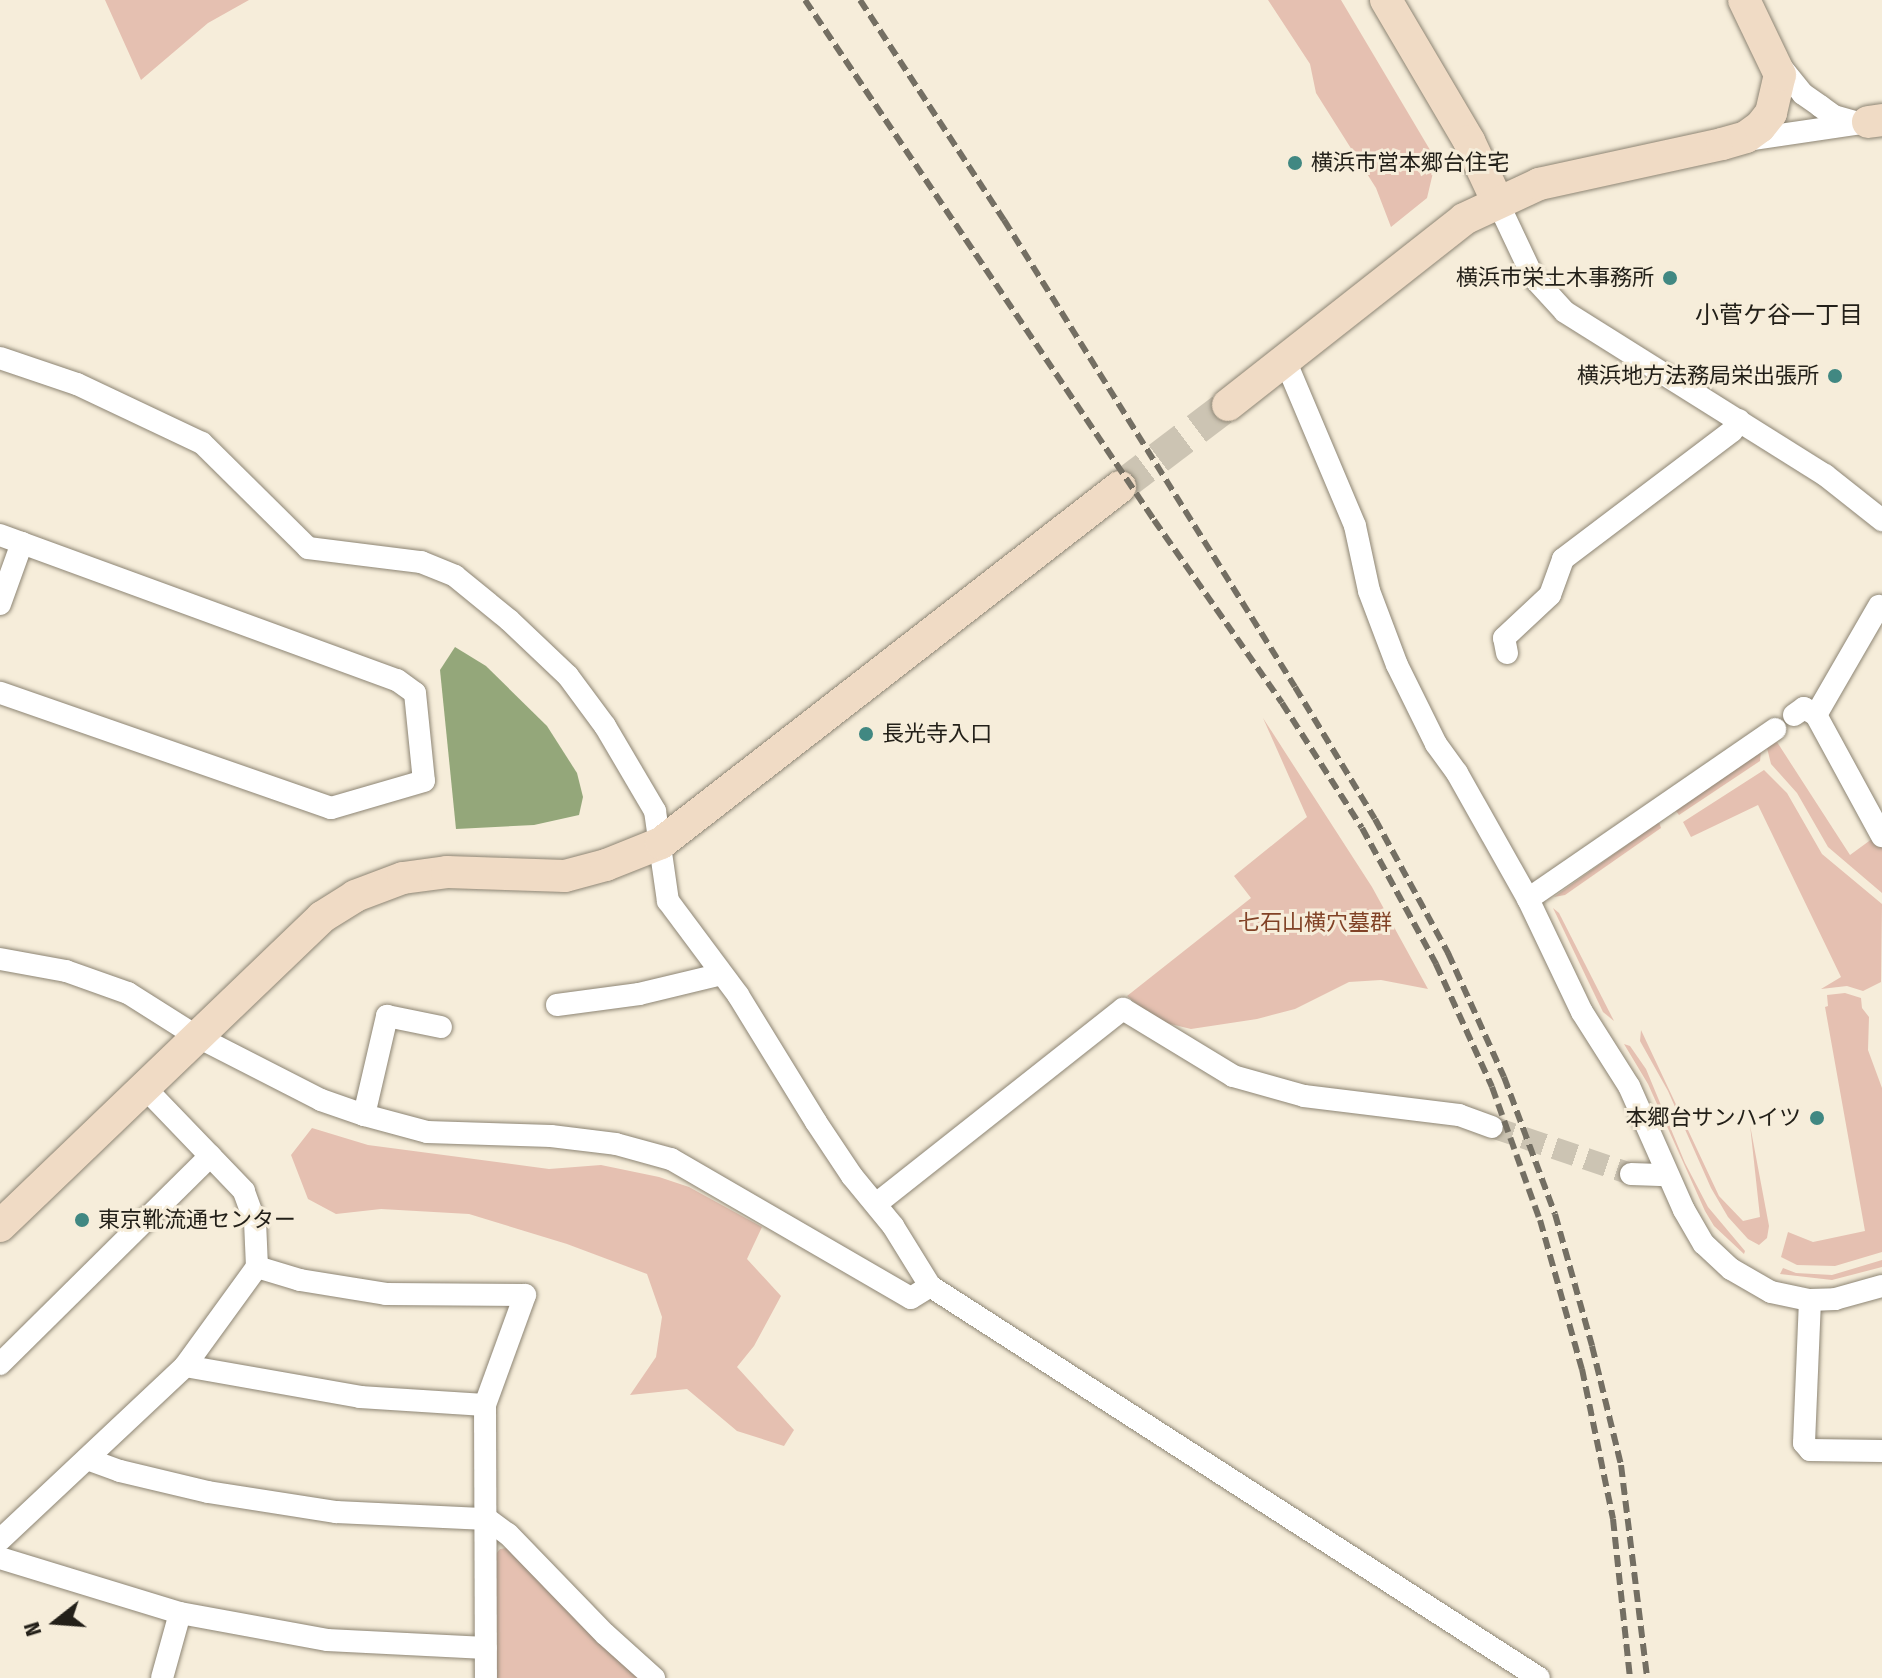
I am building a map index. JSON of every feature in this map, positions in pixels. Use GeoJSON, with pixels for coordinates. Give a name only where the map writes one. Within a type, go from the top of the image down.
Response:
{"type":"FeatureCollection","features":[{"type":"Feature","properties":{"kind":"street"},"geometry":{"type":"LineString","coordinates":[[1386,0],[1469,141],[1533,277],[1565,312],[1825,475],[1882,520]]}},
{"type":"Feature","properties":{"kind":"street"},"geometry":{"type":"LineString","coordinates":[[1744,0],[1776,61],[1803,94],[1834,116],[1875,121]]}},
{"type":"Feature","properties":{"kind":"street"},"geometry":{"type":"LineString","coordinates":[[1722,144],[1746,137],[1760,127],[1771,113],[1780,75],[1776,61]]}},
{"type":"Feature","properties":{"kind":"street"},"geometry":{"type":"LineString","coordinates":[[1228,405],[1464,219],[1539,184],[1722,144],[1875,121]]}},
{"type":"Feature","properties":{"kind":"street"},"geometry":{"type":"LineString","coordinates":[[0,358],[77,384],[202,443],[308,548],[421,562],[455,576],[537,646],[590,705],[655,811],[668,901],[722,974],[816,1122],[876,1204],[930,1286],[1539,1678]]}},
{"type":"Feature","properties":{"kind":"street"},"geometry":{"type":"LineString","coordinates":[[1285,360],[1355,526],[1369,591],[1397,665],[1436,744],[1457,773],[1528,899],[1582,1012],[1629,1086],[1667,1175],[1704,1244],[1731,1269],[1771,1292],[1810,1300],[1835,1299],[1882,1286]]}},
{"type":"Feature","properties":{"kind":"street"},"geometry":{"type":"LineString","coordinates":[[1507,653],[1504,638],[1550,595],[1563,559],[1732,431],[1739,420]]}},
{"type":"Feature","properties":{"kind":"street"},"geometry":{"type":"LineString","coordinates":[[0,1226],[322,917],[355,896],[403,878],[447,872],[523,878],[565,876],[606,865],[661,843],[1120,487]]}},
{"type":"Feature","properties":{"kind":"street"},"geometry":{"type":"LineString","coordinates":[[0,535],[397,680],[415,693],[424,781],[331,808],[0,693]]}},
{"type":"Feature","properties":{"kind":"street"},"geometry":{"type":"LineString","coordinates":[[0,604],[22,543]]}},
{"type":"Feature","properties":{"kind":"street"},"geometry":{"type":"LineString","coordinates":[[1879,606],[1805,715],[1882,836]]}},
{"type":"Feature","properties":{"kind":"street"},"geometry":{"type":"LineString","coordinates":[[1528,899],[1775,729]]}},
{"type":"Feature","properties":{"kind":"street"},"geometry":{"type":"LineString","coordinates":[[0,959],[66,971],[128,993],[196,1036],[321,1100],[364,1115],[427,1132],[551,1136],[616,1144],[671,1159],[911,1298],[930,1286]]}},
{"type":"Feature","properties":{"kind":"street"},"geometry":{"type":"LineString","coordinates":[[557,1005],[639,994],[722,974]]}},
{"type":"Feature","properties":{"kind":"street"},"geometry":{"type":"LineString","coordinates":[[876,1204],[1123,1009],[1233,1076],[1304,1096],[1459,1115],[1492,1127]]}},
{"type":"Feature","properties":{"kind":"street"},"geometry":{"type":"LineString","coordinates":[[364,1115],[387,1016],[441,1027]]}},
{"type":"Feature","properties":{"kind":"street"},"geometry":{"type":"LineString","coordinates":[[0,1540],[185,1366],[257,1267],[255,1222],[244,1191],[145,1088]]}},
{"type":"Feature","properties":{"kind":"street"},"geometry":{"type":"LineString","coordinates":[[0,1364],[210,1156]]}},
{"type":"Feature","properties":{"kind":"street"},"geometry":{"type":"LineString","coordinates":[[1631,1174],[1667,1175]]}},
{"type":"Feature","properties":{"kind":"street"},"geometry":{"type":"LineString","coordinates":[[257,1267],[300,1280],[386,1294],[525,1295],[485,1405],[486,1678]]}},
{"type":"Feature","properties":{"kind":"street"},"geometry":{"type":"LineString","coordinates":[[1810,1300],[1804,1443],[1810,1450],[1882,1451]]}},
{"type":"Feature","properties":{"kind":"street"},"geometry":{"type":"LineString","coordinates":[[185,1366],[360,1397],[485,1405]]}},
{"type":"Feature","properties":{"kind":"street"},"geometry":{"type":"LineString","coordinates":[[87,1459],[120,1471],[208,1492],[336,1512],[487,1519],[508,1534],[605,1634],[654,1678]]}},
{"type":"Feature","properties":{"kind":"street"},"geometry":{"type":"LineString","coordinates":[[0,1558],[180,1613],[327,1640],[486,1648]]}},
{"type":"Feature","properties":{"kind":"street"},"geometry":{"type":"LineString","coordinates":[[162,1678],[180,1613]]}},
{"type":"Feature","properties":{"kind":"green space"},"geometry":{"type":"Polygon","coordinates":[[[105,0],[249,0],[208,23],[141,80],[105,0]]]}},
{"type":"Feature","properties":{"kind":"green space"},"geometry":{"type":"Polygon","coordinates":[[[1268,0],[1341,0],[1436,160],[1427,198],[1391,227],[1376,188],[1316,93],[1310,64],[1268,0]]]}},
{"type":"Feature","properties":{"kind":"green space","name":"七石山横穴墓群"},"geometry":{"type":"Polygon","coordinates":[[[1263,718],[1372,887],[1428,989],[1381,980],[1349,982],[1295,1009],[1257,1019],[1191,1029],[1158,1021],[1127,996],[1251,898],[1234,876],[1307,817],[1263,718]]]}},
{"type":"Feature","properties":{"kind":"green space"},"geometry":{"type":"Polygon","coordinates":[[[1777,742],[1850,855],[1876,836],[1882,848],[1882,893],[1828,847],[1797,793],[1771,764],[1767,748],[1777,742]]]}},
{"type":"Feature","properties":{"kind":"green space"},"geometry":{"type":"Polygon","coordinates":[[[1761,751],[1760,761],[1679,815],[1676,811],[1761,751]]]}},
{"type":"Feature","properties":{"kind":"green space"},"geometry":{"type":"Polygon","coordinates":[[[1764,770],[1787,793],[1822,854],[1882,904],[1881,982],[1863,991],[1847,986],[1821,989],[1841,977],[1758,805],[1691,837],[1683,822],[1764,770]]]}},
{"type":"Feature","properties":{"kind":"green space"},"geometry":{"type":"Polygon","coordinates":[[[1659,822],[1661,828],[1565,895],[1554,897],[1659,822]]]}},
{"type":"Feature","properties":{"kind":"green space"},"geometry":{"type":"Polygon","coordinates":[[[1553,908],[1559,913],[1614,1021],[1603,1012],[1553,908]]]}},
{"type":"Feature","properties":{"kind":"green space"},"geometry":{"type":"Polygon","coordinates":[[[1845,993],[1861,998],[1862,1008],[1869,1017],[1868,1050],[1882,1088],[1882,1252],[1835,1266],[1797,1265],[1781,1257],[1788,1232],[1813,1242],[1865,1231],[1825,1007],[1828,1006],[1827,995],[1845,993]]]}},
{"type":"Feature","properties":{"kind":"green space"},"geometry":{"type":"Polygon","coordinates":[[[1641,1030],[1719,1196],[1743,1221],[1760,1217],[1750,1125],[1769,1226],[1767,1238],[1759,1245],[1748,1239],[1728,1217],[1711,1188],[1668,1091],[1640,1041],[1641,1030]]]}},
{"type":"Feature","properties":{"kind":"green space"},"geometry":{"type":"Polygon","coordinates":[[[1624,1044],[1630,1046],[1646,1069],[1685,1163],[1708,1207],[1745,1251],[1744,1254],[1714,1226],[1705,1211],[1648,1084],[1624,1044]]]}},
{"type":"Feature","properties":{"kind":"green space"},"geometry":{"type":"Polygon","coordinates":[[[312,1128],[368,1145],[549,1169],[601,1165],[659,1177],[689,1187],[762,1227],[747,1259],[781,1296],[754,1346],[737,1367],[794,1430],[784,1446],[737,1431],[687,1389],[630,1395],[656,1357],[662,1317],[647,1274],[567,1244],[469,1214],[381,1209],[336,1214],[308,1199],[291,1155],[312,1128]]]}},
{"type":"Feature","properties":{"kind":"green space"},"geometry":{"type":"Polygon","coordinates":[[[1882,1260],[1882,1267],[1832,1280],[1780,1274],[1783,1268],[1796,1273],[1832,1275],[1882,1260]]]}},
{"type":"Feature","properties":{"kind":"green space"},"geometry":{"type":"Polygon","coordinates":[[[513,1547],[642,1678],[497,1678],[495,1555],[500,1549],[513,1547]]]}},
{"type":"Feature","properties":{"kind":"shaded area"},"geometry":{"type":"Polygon","coordinates":[[[455,647],[486,666],[547,726],[577,773],[583,797],[579,815],[534,825],[456,829],[440,670],[455,647]]]}},
{"type":"Feature","properties":{"kind":"tunnel"},"geometry":{"type":"LineString","coordinates":[[1120,487],[1228,405]]}},
{"type":"Feature","properties":{"kind":"tunnel"},"geometry":{"type":"LineString","coordinates":[[1492,1127],[1631,1174]]}},
{"type":"Feature","properties":{"kind":"railway"},"geometry":{"type":"LineString","coordinates":[[805,0],[1154,520],[1282,703],[1362,828],[1436,964],[1492,1087],[1540,1220],[1582,1369],[1613,1519],[1630,1678]]}},
{"type":"Feature","properties":{"kind":"railway"},"geometry":{"type":"LineString","coordinates":[[860,0],[1004,220],[1295,687],[1375,819],[1448,953],[1504,1077],[1555,1214],[1592,1346],[1621,1465],[1647,1678]]}},
{"type":"Feature","properties":{"kind":"place","name":"横浜市営本郷台住宅"},"geometry":{"type":"Point","coordinates":[1295,163]}},
{"type":"Feature","properties":{"kind":"place","name":"横浜市栄土木事務所"},"geometry":{"type":"Point","coordinates":[1670,278]}},
{"type":"Feature","properties":{"kind":"place","name":"横浜地方法務局栄出張所"},"geometry":{"type":"Point","coordinates":[1835,376]}},
{"type":"Feature","properties":{"kind":"place","name":"長光寺入口"},"geometry":{"type":"Point","coordinates":[866,734]}},
{"type":"Feature","properties":{"kind":"place","name":"本郷台サンハイツ"},"geometry":{"type":"Point","coordinates":[1817,1118]}},
{"type":"Feature","properties":{"kind":"place","name":"東京靴流通センター"},"geometry":{"type":"Point","coordinates":[82,1220]}},
{"type":"Feature","properties":{"kind":"district","name":"小菅ケ谷一丁目"},"geometry":{"type":"Point","coordinates":[1779,316]}}]}
